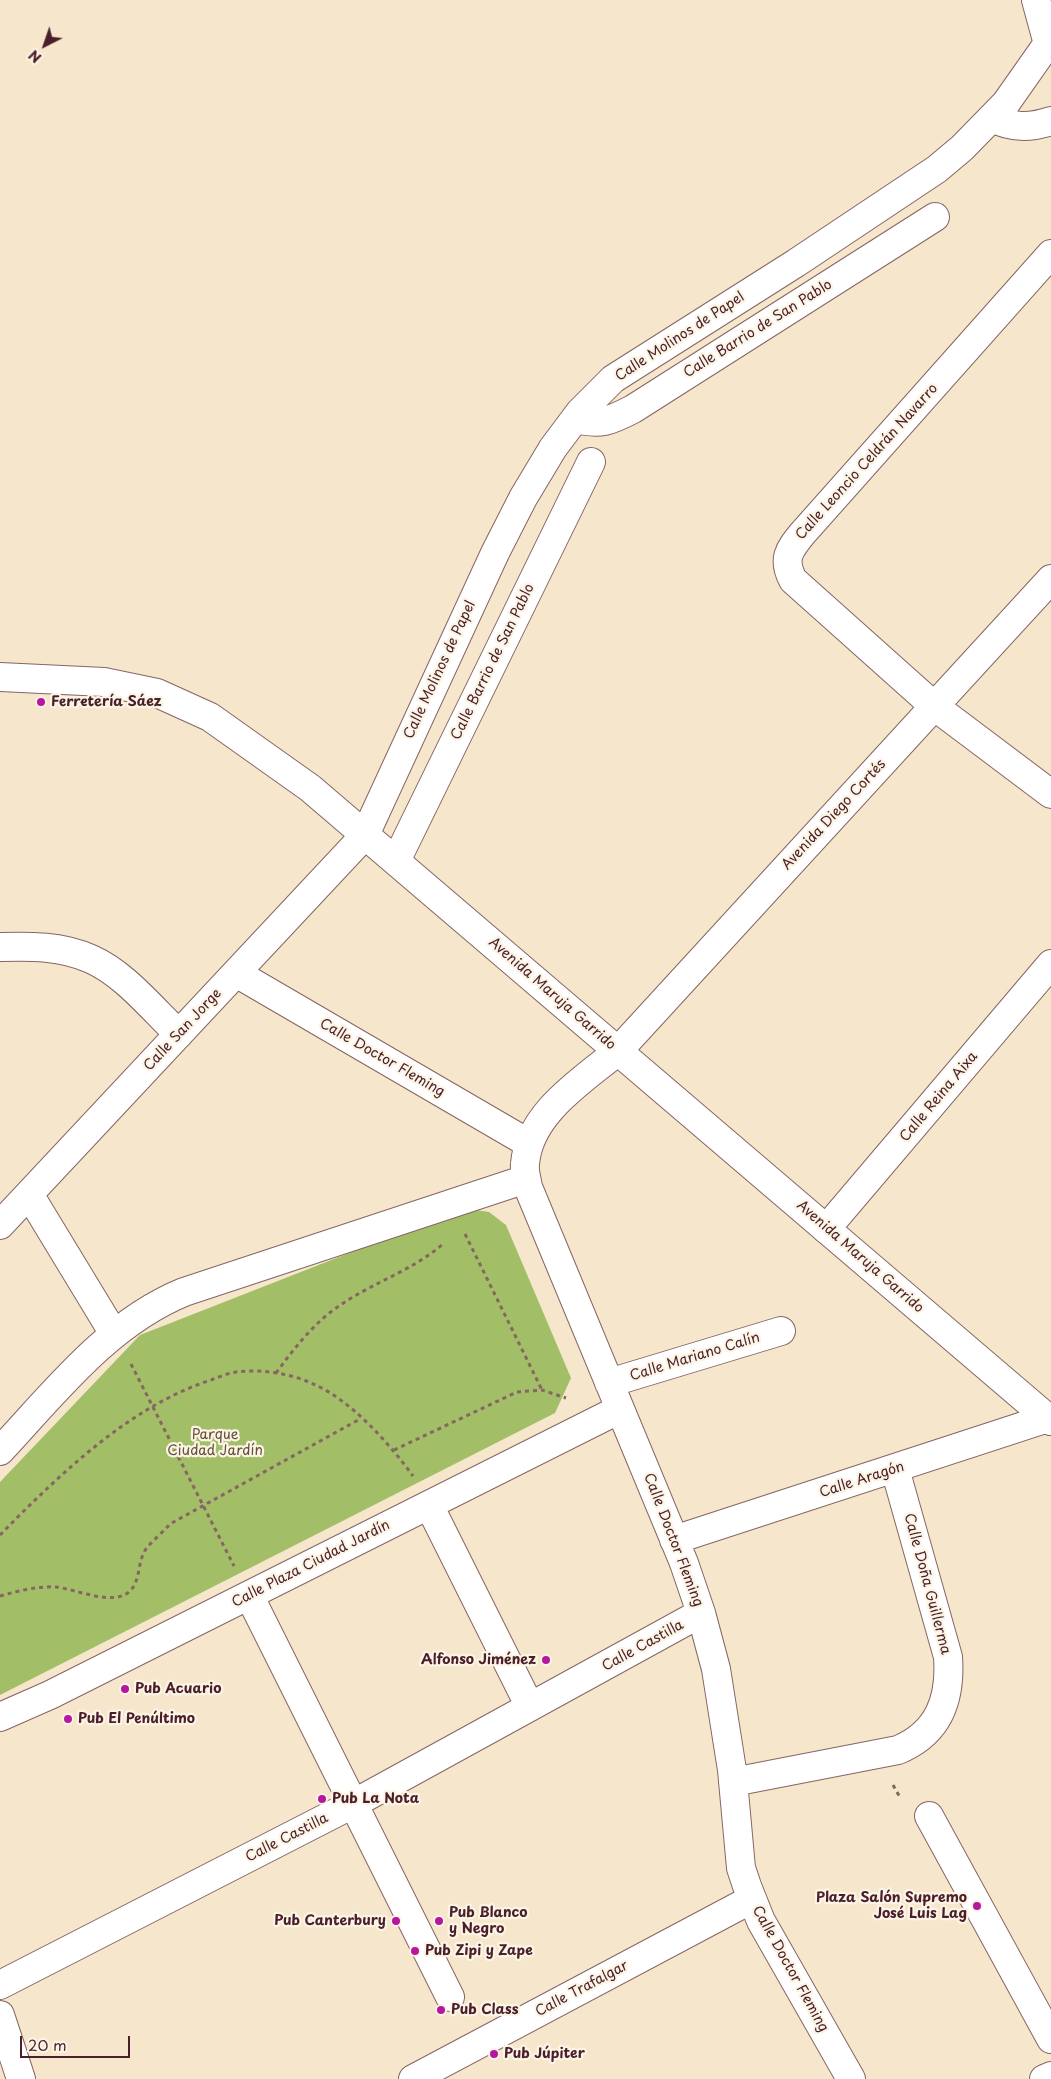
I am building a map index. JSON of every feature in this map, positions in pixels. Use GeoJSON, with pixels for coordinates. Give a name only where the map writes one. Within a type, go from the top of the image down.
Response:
{"type":"FeatureCollection","features":[{"type":"Feature","properties":{"kind":"street"},"geometry":{"type":"LineString","coordinates":[[1036,0],[1049,41]]}},
{"type":"Feature","properties":{"kind":"street","name":"Calle Molinos de Papel"},"geometry":{"type":"LineString","coordinates":[[365,835],[499,546],[548,457],[575,419],[613,379],[906,191],[962,148],[1006,103],[1049,41]]}},
{"type":"Feature","properties":{"kind":"street"},"geometry":{"type":"LineString","coordinates":[[992,118],[1007,125],[1028,127],[1051,121]]}},
{"type":"Feature","properties":{"kind":"street","name":"Calle Barrio de San Pablo"},"geometry":{"type":"LineString","coordinates":[[575,419],[593,423],[609,421],[633,409],[935,217]]}},
{"type":"Feature","properties":{"kind":"street","name":"Calle Leoncio Celdrán Navarro"},"geometry":{"type":"LineString","coordinates":[[1051,254],[802,534],[790,548],[787,558],[787,569],[794,580],[934,706],[1051,794]]}},
{"type":"Feature","properties":{"kind":"street","name":"Calle Barrio de San Pablo"},"geometry":{"type":"LineString","coordinates":[[396,861],[591,462]]}},
{"type":"Feature","properties":{"kind":"street","name":"Avenida Diego Cortés"},"geometry":{"type":"LineString","coordinates":[[618,1051],[1051,579]]}},
{"type":"Feature","properties":{"kind":"street","name":"Avenida Maruja Garrido"},"geometry":{"type":"LineString","coordinates":[[0,677],[104,682],[157,693],[210,717],[260,751],[310,788],[1050,1419]]}},
{"type":"Feature","properties":{"kind":"street","name":"Calle San Jorge"},"geometry":{"type":"LineString","coordinates":[[0,1225],[365,835]]}},
{"type":"Feature","properties":{"kind":"street"},"geometry":{"type":"LineString","coordinates":[[0,946],[33,946],[70,952],[91,959],[108,969],[128,986],[179,1034]]}},
{"type":"Feature","properties":{"kind":"street","name":"Calle Reina Aixa"},"geometry":{"type":"LineString","coordinates":[[826,1228],[1051,964]]}},
{"type":"Feature","properties":{"kind":"street","name":"Calle Doctor Fleming"},"geometry":{"type":"LineString","coordinates":[[236,973],[528,1143]]}},
{"type":"Feature","properties":{"kind":"street","name":"Calle Doctor Fleming"},"geometry":{"type":"LineString","coordinates":[[618,1051],[556,1104],[537,1126],[528,1143],[524,1166],[526,1179],[609,1383],[610,1414],[674,1540],[701,1613],[716,1669],[733,1782],[741,1868],[752,1899],[761,1921],[851,2079]]}},
{"type":"Feature","properties":{"kind":"street"},"geometry":{"type":"LineString","coordinates":[[0,1451],[82,1364],[114,1334],[158,1303],[184,1292],[526,1179]]}},
{"type":"Feature","properties":{"kind":"street"},"geometry":{"type":"LineString","coordinates":[[29,1194],[114,1334]]}},
{"type":"Feature","properties":{"kind":"street","name":"Calle Mariano Calín"},"geometry":{"type":"LineString","coordinates":[[609,1383],[781,1331]]}},
{"type":"Feature","properties":{"kind":"street","name":"Calle Plaza Ciudad Jardín"},"geometry":{"type":"LineString","coordinates":[[0,1718],[50,1696],[610,1414]]}},
{"type":"Feature","properties":{"kind":"street","name":"Calle Aragón"},"geometry":{"type":"LineString","coordinates":[[674,1540],[1050,1419]]}},
{"type":"Feature","properties":{"kind":"street","name":"Calle Doña Guillerma"},"geometry":{"type":"LineString","coordinates":[[733,1782],[877,1756],[912,1744],[923,1735],[940,1712],[949,1681],[948,1658],[895,1469]]}},
{"type":"Feature","properties":{"kind":"street"},"geometry":{"type":"LineString","coordinates":[[429,1505],[530,1707]]}},
{"type":"Feature","properties":{"kind":"street"},"geometry":{"type":"LineString","coordinates":[[249,1596],[450,1997]]}},
{"type":"Feature","properties":{"kind":"street","name":"Calle Castilla"},"geometry":{"type":"LineString","coordinates":[[0,1986],[353,1804],[701,1613]]}},
{"type":"Feature","properties":{"kind":"street"},"geometry":{"type":"LineString","coordinates":[[929,1816],[1051,2039]]}},
{"type":"Feature","properties":{"kind":"street","name":"Calle Trafalgar"},"geometry":{"type":"LineString","coordinates":[[413,2079],[752,1899]]}},
{"type":"Feature","properties":{"kind":"street"},"geometry":{"type":"LineString","coordinates":[[0,2015],[21,2079]]}},
{"type":"Feature","properties":{"kind":"street"},"geometry":{"type":"LineString","coordinates":[[1044,2079],[1051,2076]]}},
{"type":"Feature","properties":{"kind":"path"},"geometry":{"type":"LineString","coordinates":[[480,1195],[459,1223],[542,1390]]}},
{"type":"Feature","properties":{"kind":"path"},"geometry":{"type":"LineString","coordinates":[[276,1373],[306,1334],[345,1302],[404,1271],[443,1244],[448,1237]]}},
{"type":"Feature","properties":{"kind":"path"},"geometry":{"type":"LineString","coordinates":[[114,1334],[249,1596]]}},
{"type":"Feature","properties":{"kind":"path"},"geometry":{"type":"LineString","coordinates":[[0,1535],[46,1489],[130,1420],[189,1387],[236,1372],[276,1373],[311,1383],[346,1405],[394,1450],[418,1483],[429,1505]]}},
{"type":"Feature","properties":{"kind":"path"},"geometry":{"type":"LineString","coordinates":[[394,1450],[517,1392],[542,1390],[610,1414]]}},
{"type":"Feature","properties":{"kind":"path"},"geometry":{"type":"LineString","coordinates":[[0,1596],[23,1589],[57,1587],[115,1598],[128,1593],[136,1584],[138,1569],[146,1550],[170,1524],[361,1419]]}},
{"type":"Feature","properties":{"kind":"path"},"geometry":{"type":"LineString","coordinates":[[877,1756],[915,1823],[929,1816]]}},
{"type":"Feature","properties":{"kind":"green space","name":"Parque Ciudad Jardín"},"geometry":{"type":"Polygon","coordinates":[[[470,1209],[489,1212],[506,1225],[571,1378],[555,1413],[0,1695],[0,1482],[140,1335],[436,1219],[470,1209]]]}},
{"type":"Feature","properties":{"kind":"place","name":"Ferretería Sáez"},"geometry":{"type":"Point","coordinates":[41,702]}},
{"type":"Feature","properties":{"kind":"place","name":"Alfonso Jiménez"},"geometry":{"type":"Point","coordinates":[546,1660]}},
{"type":"Feature","properties":{"kind":"place","name":"Pub Acuario"},"geometry":{"type":"Point","coordinates":[125,1689]}},
{"type":"Feature","properties":{"kind":"place","name":"Pub El Penúltimo"},"geometry":{"type":"Point","coordinates":[68,1719]}},
{"type":"Feature","properties":{"kind":"place","name":"Pub La Nota"},"geometry":{"type":"Point","coordinates":[322,1799]}},
{"type":"Feature","properties":{"kind":"place","name":"Plaza Salón Supremo José Luis Lag"},"geometry":{"type":"Point","coordinates":[977,1906]}},
{"type":"Feature","properties":{"kind":"place","name":"Pub Canterbury"},"geometry":{"type":"Point","coordinates":[396,1921]}},
{"type":"Feature","properties":{"kind":"place","name":"Pub Blanco y Negro"},"geometry":{"type":"Point","coordinates":[439,1921]}},
{"type":"Feature","properties":{"kind":"place","name":"Pub Zipi y Zape"},"geometry":{"type":"Point","coordinates":[415,1951]}},
{"type":"Feature","properties":{"kind":"place","name":"Pub Class"},"geometry":{"type":"Point","coordinates":[441,2010]}},
{"type":"Feature","properties":{"kind":"place","name":"Pub Júpiter"},"geometry":{"type":"Point","coordinates":[494,2054]}}]}
